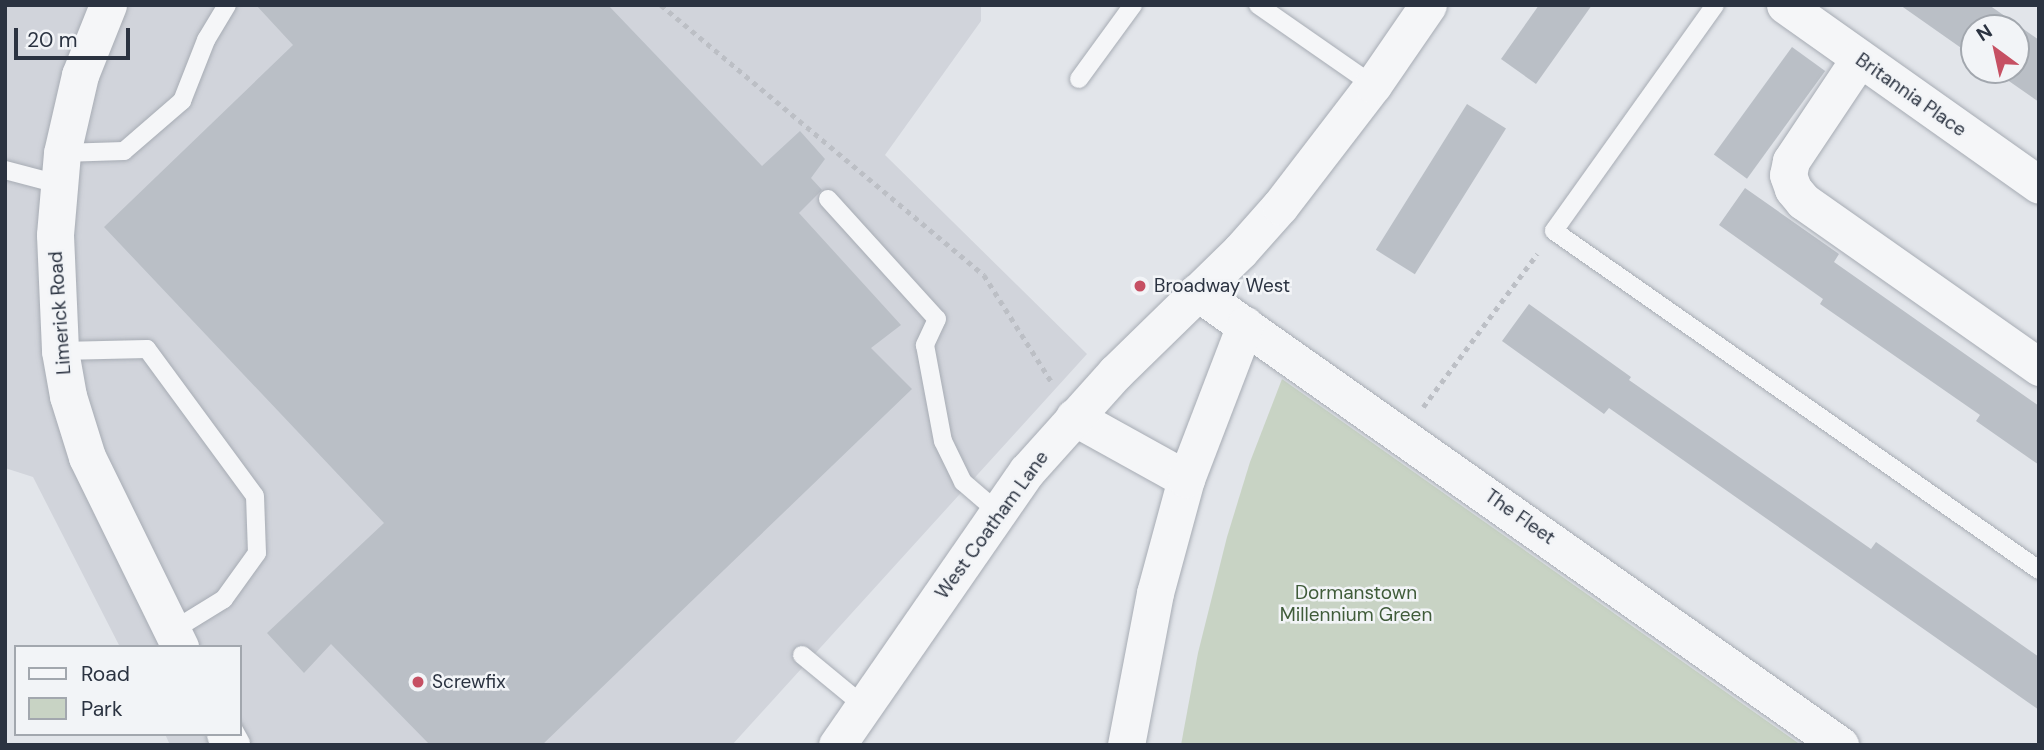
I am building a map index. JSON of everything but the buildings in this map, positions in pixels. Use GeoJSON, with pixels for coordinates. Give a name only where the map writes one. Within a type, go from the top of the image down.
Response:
{"type":"FeatureCollection","features":[{"type":"Feature","properties":{"kind":"street","name":"Limerick Road"},"geometry":{"type":"LineString","coordinates":[[108,5],[80,75],[60,168],[55,292],[60,351],[68,396],[87,457],[176,639]]}},
{"type":"Feature","properties":{"kind":"street"},"geometry":{"type":"LineString","coordinates":[[1198,292],[1280,206],[1373,85],[1428,5]]}},
{"type":"Feature","properties":{"kind":"street","name":"Britannia Place"},"geometry":{"type":"LineString","coordinates":[[1785,5],[2039,185]]}},
{"type":"Feature","properties":{"kind":"street"},"geometry":{"type":"LineString","coordinates":[[1859,59],[1791,161],[1788,175],[1793,189],[1803,201],[2039,367]]}},
{"type":"Feature","properties":{"kind":"street","name":"West Coatham Lane"},"geometry":{"type":"LineString","coordinates":[[836,745],[1027,471],[1074,417],[1198,292]]}},
{"type":"Feature","properties":{"kind":"street","name":"The Fleet"},"geometry":{"type":"LineString","coordinates":[[1198,292],[1840,745]]}},
{"type":"Feature","properties":{"kind":"street"},"geometry":{"type":"LineString","coordinates":[[1126,745],[1155,593],[1186,479],[1245,325]]}},
{"type":"Feature","properties":{"kind":"street"},"geometry":{"type":"LineString","coordinates":[[1074,417],[1186,479]]}},
{"type":"Feature","properties":{"kind":"lane"},"geometry":{"type":"LineString","coordinates":[[5,170],[60,168],[124,151],[182,101],[206,40],[227,5]]}},
{"type":"Feature","properties":{"kind":"lane"},"geometry":{"type":"LineString","coordinates":[[1079,79],[1133,5]]}},
{"type":"Feature","properties":{"kind":"lane"},"geometry":{"type":"LineString","coordinates":[[1258,5],[1373,85]]}},
{"type":"Feature","properties":{"kind":"lane"},"geometry":{"type":"LineString","coordinates":[[1715,5],[1554,231],[2039,570]]}},
{"type":"Feature","properties":{"kind":"lane"},"geometry":{"type":"LineString","coordinates":[[828,199],[937,319],[925,345],[943,441],[963,482],[998,512]]}},
{"type":"Feature","properties":{"kind":"lane"},"geometry":{"type":"LineString","coordinates":[[60,351],[147,349],[255,496],[257,553],[225,599],[176,639]]}},
{"type":"Feature","properties":{"kind":"lane"},"geometry":{"type":"LineString","coordinates":[[802,655],[865,707]]}},
{"type":"Feature","properties":{"kind":"path"},"geometry":{"type":"LineString","coordinates":[[661,5],[984,275],[1074,417]]}},
{"type":"Feature","properties":{"kind":"path"},"geometry":{"type":"LineString","coordinates":[[1402,434],[1554,231]]}},
{"type":"Feature","properties":{"kind":"shaded area"},"geometry":{"type":"Polygon","coordinates":[[[5,5],[981,5],[981,21],[885,155],[1087,354],[732,745],[170,745],[166,736],[242,736],[242,645],[119,645],[33,477],[5,468],[5,5]]]}},
{"type":"Feature","properties":{"kind":"green space","name":"Dormanstown Millennium Green"},"geometry":{"type":"Polygon","coordinates":[[[1282,379],[1801,745],[1181,745],[1198,653],[1227,537],[1250,462],[1282,379]]]}},
{"type":"Feature","properties":{"kind":"place","name":"Broadway West"},"geometry":{"type":"Point","coordinates":[1140,286]}},
{"type":"Feature","properties":{"kind":"place","name":"Screwfix"},"geometry":{"type":"Point","coordinates":[418,682]}}]}
